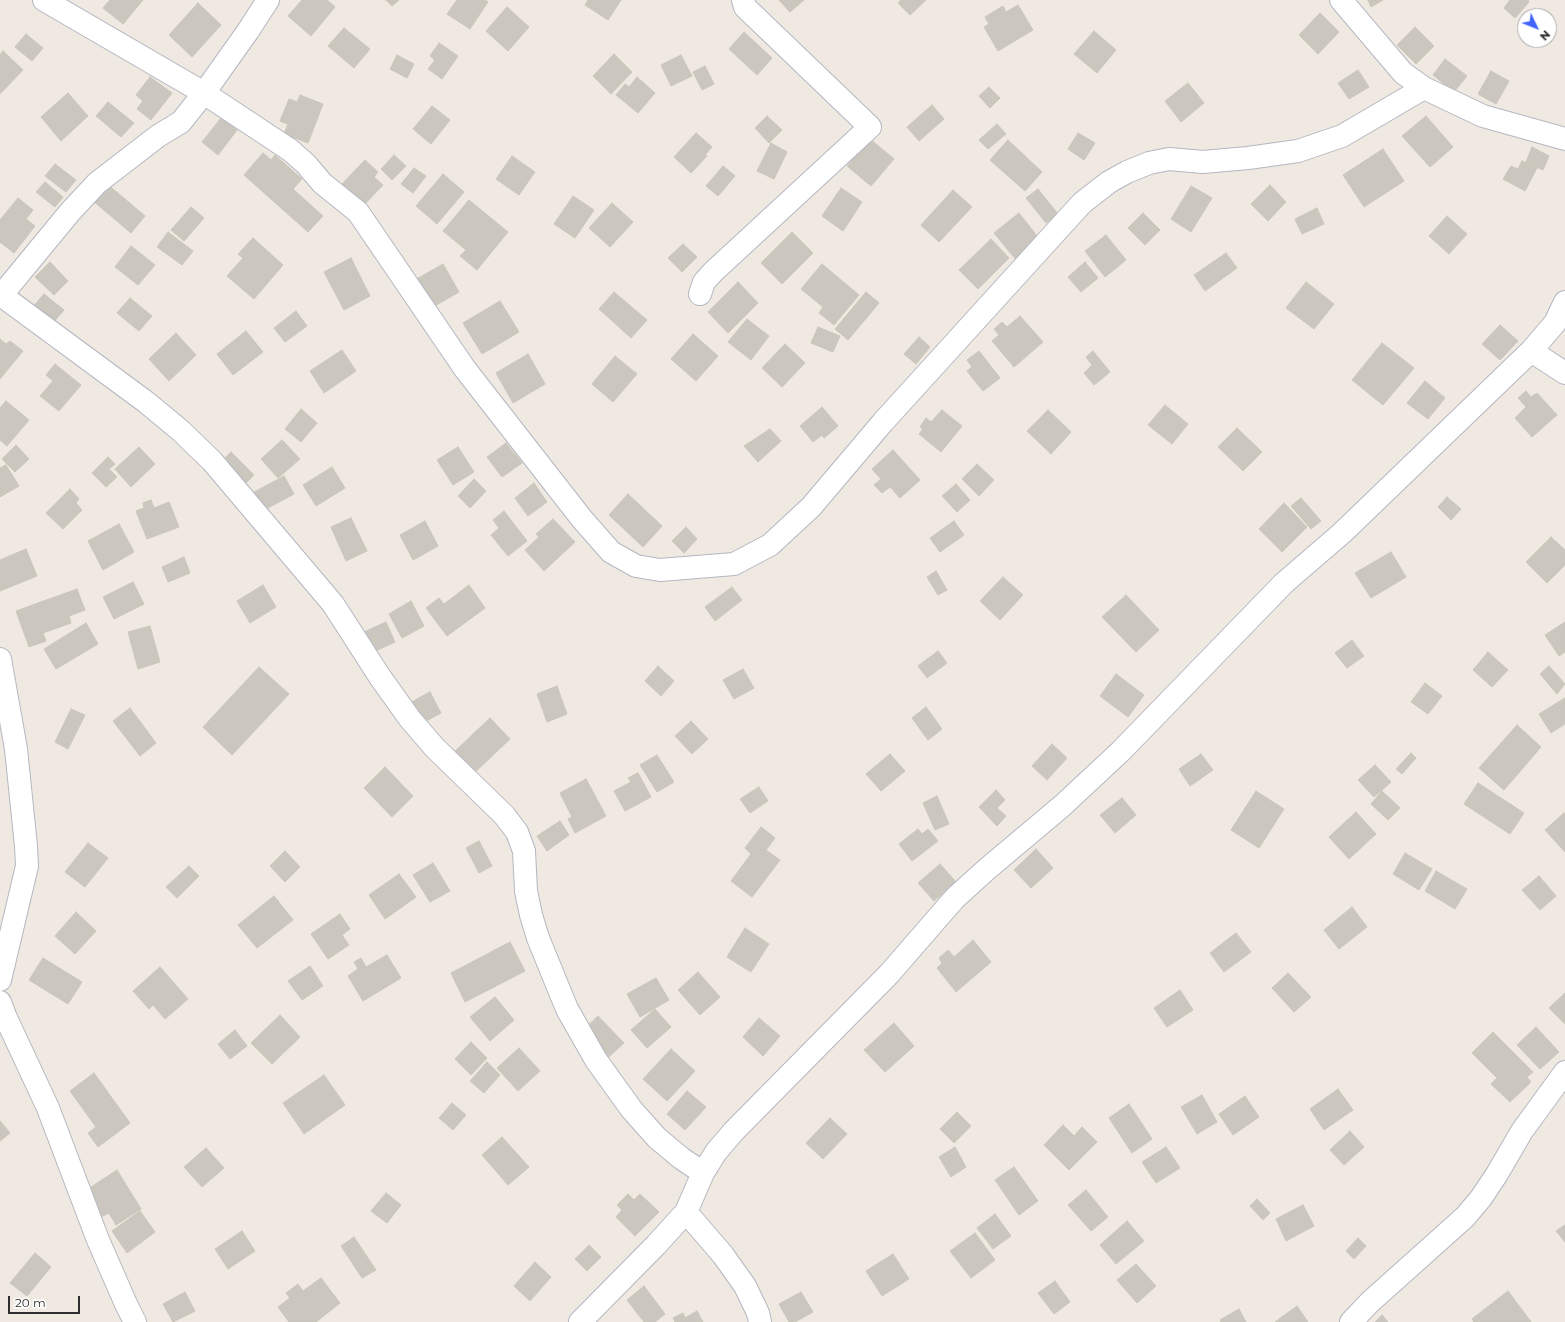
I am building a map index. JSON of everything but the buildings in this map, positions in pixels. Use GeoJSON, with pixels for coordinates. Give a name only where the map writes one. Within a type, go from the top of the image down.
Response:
{"type":"FeatureCollection","features":[{"type":"Feature","properties":{"kind":"street"},"geometry":{"type":"LineString","coordinates":[[44,0],[204,93],[290,150],[306,164],[322,183],[358,212],[465,369],[582,519],[611,552],[636,566],[660,570],[734,564],[770,545],[810,507],[883,422],[1082,203],[1109,182],[1142,166],[1169,159],[1203,162],[1248,158],[1298,151],[1342,136],[1424,88]]}},
{"type":"Feature","properties":{"kind":"street"},"geometry":{"type":"LineString","coordinates":[[268,0],[204,93],[181,122],[145,146],[97,183],[70,212],[1,296],[146,402],[212,461],[333,604],[380,677],[410,719],[435,748],[504,815],[518,832],[524,850],[526,891],[531,915],[538,938],[567,1009],[596,1060],[632,1110],[657,1138],[702,1173]]}},
{"type":"Feature","properties":{"kind":"street"},"geometry":{"type":"LineString","coordinates":[[700,294],[704,282],[713,272],[870,127],[745,7],[743,0]]}},
{"type":"Feature","properties":{"kind":"street"},"geometry":{"type":"LineString","coordinates":[[1341,0],[1403,73],[1424,88],[1483,116],[1565,139]]}},
{"type":"Feature","properties":{"kind":"street"},"geometry":{"type":"LineString","coordinates":[[580,1322],[656,1245],[686,1212],[702,1173],[716,1152],[734,1131],[889,974],[956,898],[987,869],[1062,806],[1121,750],[1284,583],[1342,533],[1531,351],[1555,322],[1565,302]]}},
{"type":"Feature","properties":{"kind":"street"},"geometry":{"type":"LineString","coordinates":[[1531,351],[1565,373]]}},
{"type":"Feature","properties":{"kind":"street"},"geometry":{"type":"LineString","coordinates":[[0,659],[16,749],[27,866],[0,980]]}},
{"type":"Feature","properties":{"kind":"street"},"geometry":{"type":"LineString","coordinates":[[0,1002],[48,1108],[98,1240],[135,1322]]}},
{"type":"Feature","properties":{"kind":"street"},"geometry":{"type":"LineString","coordinates":[[1351,1322],[1370,1302],[1465,1217],[1481,1198],[1522,1131],[1565,1072]]}},
{"type":"Feature","properties":{"kind":"street"},"geometry":{"type":"LineString","coordinates":[[686,1212],[723,1255],[744,1286],[758,1313],[760,1322]]}}]}
